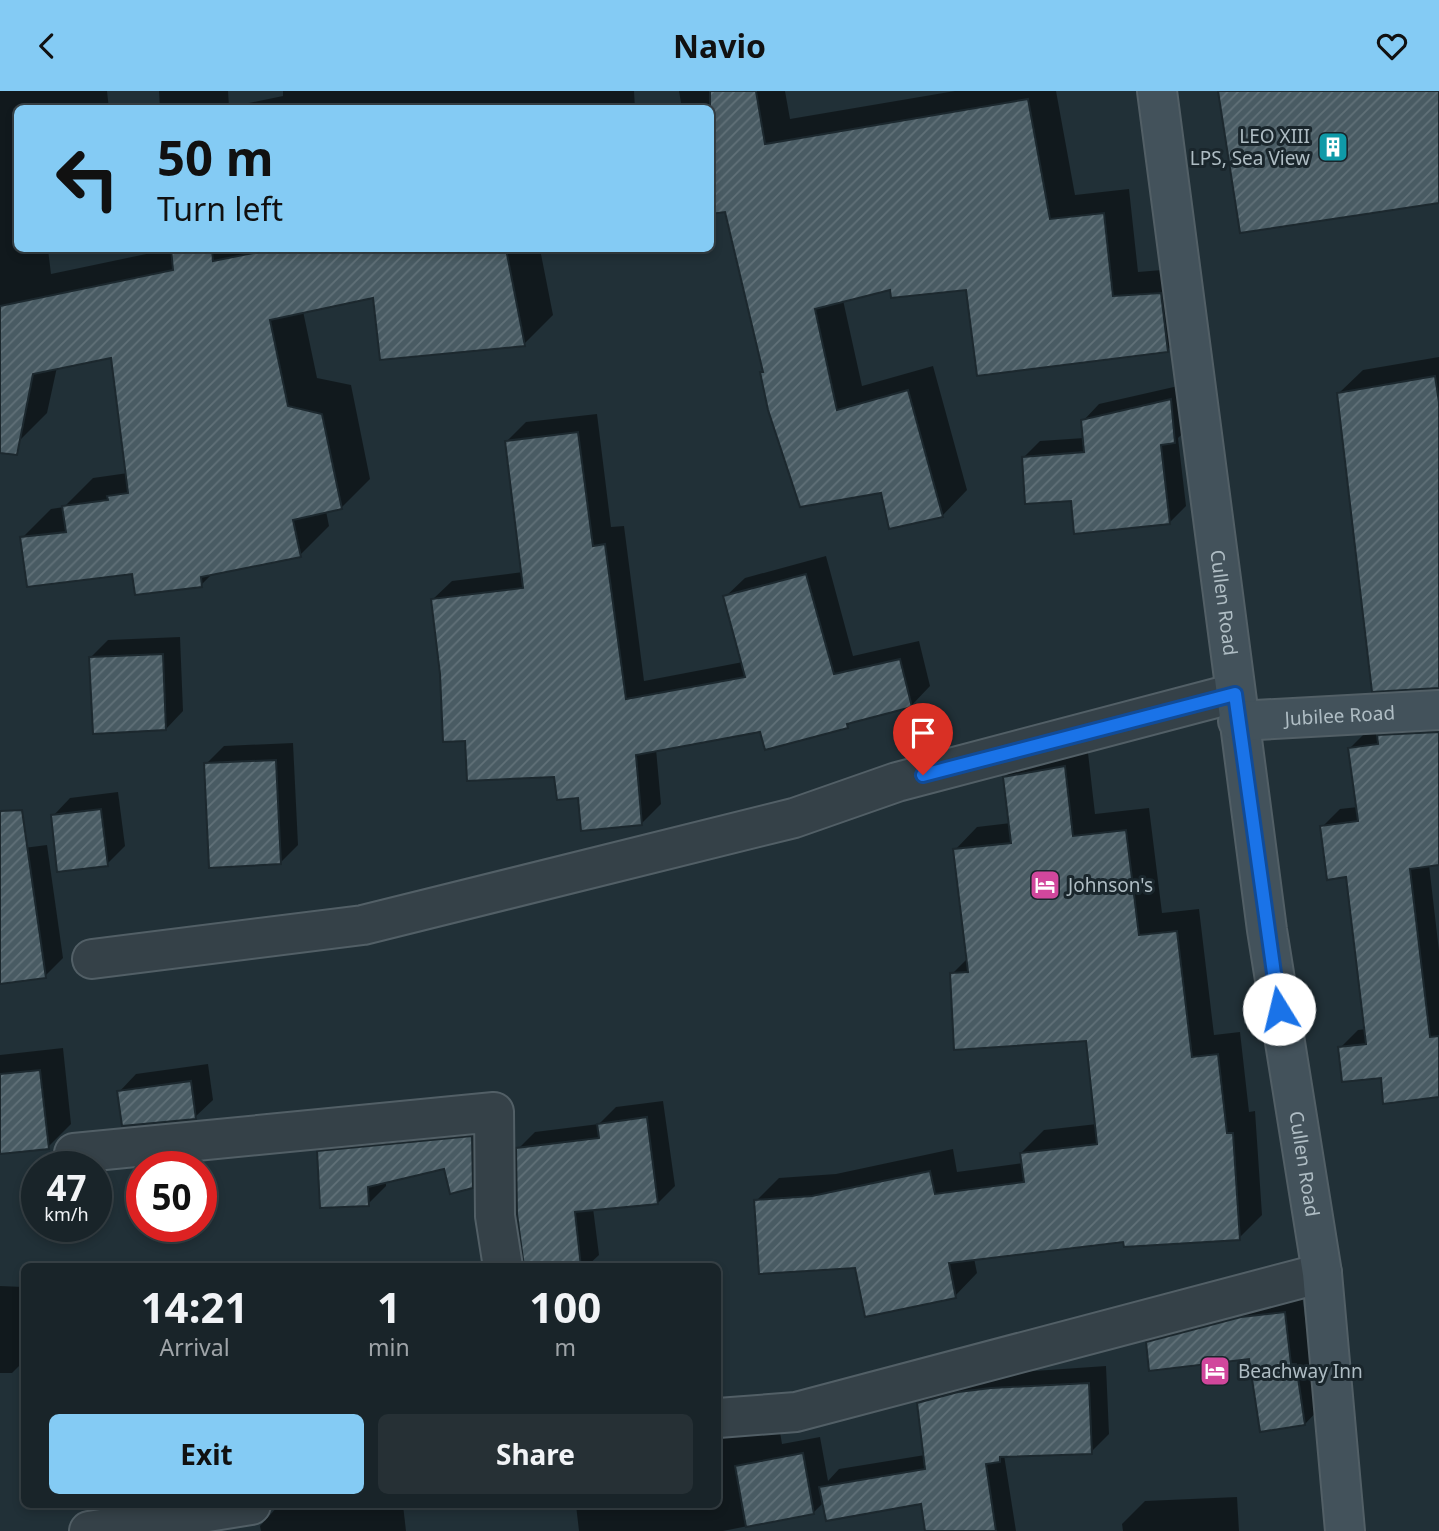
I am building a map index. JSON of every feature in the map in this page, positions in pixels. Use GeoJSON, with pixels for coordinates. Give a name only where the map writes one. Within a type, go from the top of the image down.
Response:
{"type":"FeatureCollection","features":[{"type":"Feature","properties":{"kind":"main road","name":"Cullen Road"},"geometry":{"type":"LineString","coordinates":[[1157,91],[1267,930],[1322,1273],[1345,1531]]}},
{"type":"Feature","properties":{"kind":"main road","name":"Jubilee Road"},"geometry":{"type":"LineString","coordinates":[[1237,707],[1439,710]]}},
{"type":"Feature","properties":{"kind":"street"},"geometry":{"type":"LineString","coordinates":[[92,959],[363,925],[794,818],[897,782],[1237,707]]}},
{"type":"Feature","properties":{"kind":"street"},"geometry":{"type":"LineString","coordinates":[[94,1151],[494,1112],[495,1216],[502,1263]]}},
{"type":"Feature","properties":{"kind":"street"},"geometry":{"type":"LineString","coordinates":[[721,1418],[796,1412],[1322,1273]]}},
{"type":"Feature","properties":{"kind":"street"},"geometry":{"type":"LineString","coordinates":[[89,1531],[232,1508]]}},
{"type":"Feature","properties":{"kind":"building"},"geometry":{"type":"Polygon","coordinates":[[[710,91],[756,91],[765,144],[1028,99],[1050,219],[1104,213],[1113,296],[1161,293],[1168,352],[977,376],[966,290],[891,298],[890,290],[815,309],[837,410],[908,390],[943,517],[889,529],[881,493],[800,507],[768,410],[760,372],[763,372],[725,212],[714,213],[714,105],[710,105],[710,91]]]}},
{"type":"Feature","properties":{"kind":"building","name":"LEO XIII LPS, Sea View"},"geometry":{"type":"Polygon","coordinates":[[[1218,91],[1439,91],[1439,203],[1240,233],[1218,91]]]}},
{"type":"Feature","properties":{"kind":"building"},"geometry":{"type":"Polygon","coordinates":[[[171,252],[212,252],[213,261],[258,252],[507,252],[525,346],[380,360],[373,298],[270,320],[288,406],[322,414],[342,509],[293,520],[301,557],[201,577],[202,587],[135,595],[132,574],[27,587],[20,537],[66,532],[62,506],[108,500],[107,496],[128,493],[111,358],[33,374],[17,455],[0,453],[0,306],[173,270],[171,252]]]}},
{"type":"Feature","properties":{"kind":"building"},"geometry":{"type":"Polygon","coordinates":[[[1435,376],[1439,402],[1439,688],[1372,692],[1337,393],[1435,376]]]}},
{"type":"Feature","properties":{"kind":"building"},"geometry":{"type":"Polygon","coordinates":[[[1171,399],[1175,443],[1161,445],[1170,524],[1074,534],[1071,501],[1025,504],[1022,457],[1084,452],[1081,420],[1171,399]]]}},
{"type":"Feature","properties":{"kind":"building"},"geometry":{"type":"Polygon","coordinates":[[[578,432],[593,546],[605,544],[626,699],[745,677],[723,596],[806,574],[834,674],[900,659],[912,707],[847,724],[848,728],[765,750],[760,732],[636,755],[642,825],[581,831],[578,798],[557,800],[554,777],[467,781],[465,741],[443,742],[440,674],[431,599],[523,588],[505,441],[578,432]]]}},
{"type":"Feature","properties":{"kind":"building"},"geometry":{"type":"Polygon","coordinates":[[[163,654],[166,730],[93,734],[89,657],[163,654]]]}},
{"type":"Feature","properties":{"kind":"building"},"geometry":{"type":"Polygon","coordinates":[[[1439,732],[1439,865],[1410,869],[1430,1037],[1439,1036],[1439,1097],[1383,1104],[1381,1078],[1342,1082],[1338,1047],[1366,1044],[1346,877],[1327,880],[1320,826],[1358,821],[1348,748],[1378,744],[1377,735],[1439,732]]]}},
{"type":"Feature","properties":{"kind":"building"},"geometry":{"type":"Polygon","coordinates":[[[276,760],[281,864],[209,868],[204,763],[276,760]]]}},
{"type":"Feature","properties":{"kind":"building"},"geometry":{"type":"Polygon","coordinates":[[[1065,766],[1073,836],[1126,830],[1139,935],[1177,931],[1192,1057],[1218,1054],[1227,1133],[1233,1133],[1240,1240],[1124,1247],[1123,1242],[949,1263],[956,1298],[865,1317],[855,1268],[759,1274],[754,1200],[812,1196],[930,1171],[935,1194],[1024,1182],[1020,1153],[1097,1144],[1086,1041],[954,1050],[950,973],[968,972],[953,849],[1011,843],[1003,777],[1065,766]]]}},
{"type":"Feature","properties":{"kind":"building"},"geometry":{"type":"Polygon","coordinates":[[[101,809],[108,866],[57,872],[51,815],[101,809]]]}},
{"type":"Feature","properties":{"kind":"building"},"geometry":{"type":"Polygon","coordinates":[[[22,810],[46,978],[0,984],[0,811],[22,810]]]}},
{"type":"Feature","properties":{"kind":"building"},"geometry":{"type":"Polygon","coordinates":[[[40,1070],[49,1149],[0,1154],[0,1074],[40,1070]]]}},
{"type":"Feature","properties":{"kind":"building"},"geometry":{"type":"Polygon","coordinates":[[[191,1081],[196,1119],[122,1126],[117,1091],[191,1081]]]}},
{"type":"Feature","properties":{"kind":"building"},"geometry":{"type":"Polygon","coordinates":[[[647,1117],[658,1204],[575,1212],[581,1263],[523,1263],[517,1214],[516,1148],[599,1138],[597,1124],[647,1117]]]}},
{"type":"Feature","properties":{"kind":"building"},"geometry":{"type":"Polygon","coordinates":[[[472,1136],[473,1188],[450,1194],[444,1169],[368,1187],[369,1206],[320,1208],[317,1151],[472,1136]]]}},
{"type":"Feature","properties":{"kind":"building"},"geometry":{"type":"Polygon","coordinates":[[[1285,1312],[1291,1364],[1296,1364],[1305,1425],[1260,1432],[1249,1359],[1149,1371],[1146,1342],[1241,1317],[1285,1312]]]}},
{"type":"Feature","properties":{"kind":"building"},"geometry":{"type":"Polygon","coordinates":[[[1089,1383],[1092,1454],[1000,1457],[1000,1462],[986,1464],[996,1531],[925,1531],[921,1504],[826,1521],[819,1487],[925,1469],[917,1403],[958,1392],[991,1388],[1089,1383]]]}},
{"type":"Feature","properties":{"kind":"building"},"geometry":{"type":"Polygon","coordinates":[[[803,1453],[814,1514],[746,1527],[735,1466],[803,1453]]]}},
{"type":"Feature","properties":{"kind":"place","name":"LEO XIII LPS, Sea View"},"geometry":{"type":"Point","coordinates":[1333,147]}},
{"type":"Feature","properties":{"kind":"place","name":"Johnson's"},"geometry":{"type":"Point","coordinates":[1045,885]}},
{"type":"Feature","properties":{"kind":"place","name":"Beachway Inn"},"geometry":{"type":"Point","coordinates":[1215,1371]}},
{"type":"Feature","properties":{"kind":"route"},"geometry":{"type":"LineString","coordinates":[[923,775],[1235,694],[1279,1009]]}}]}
